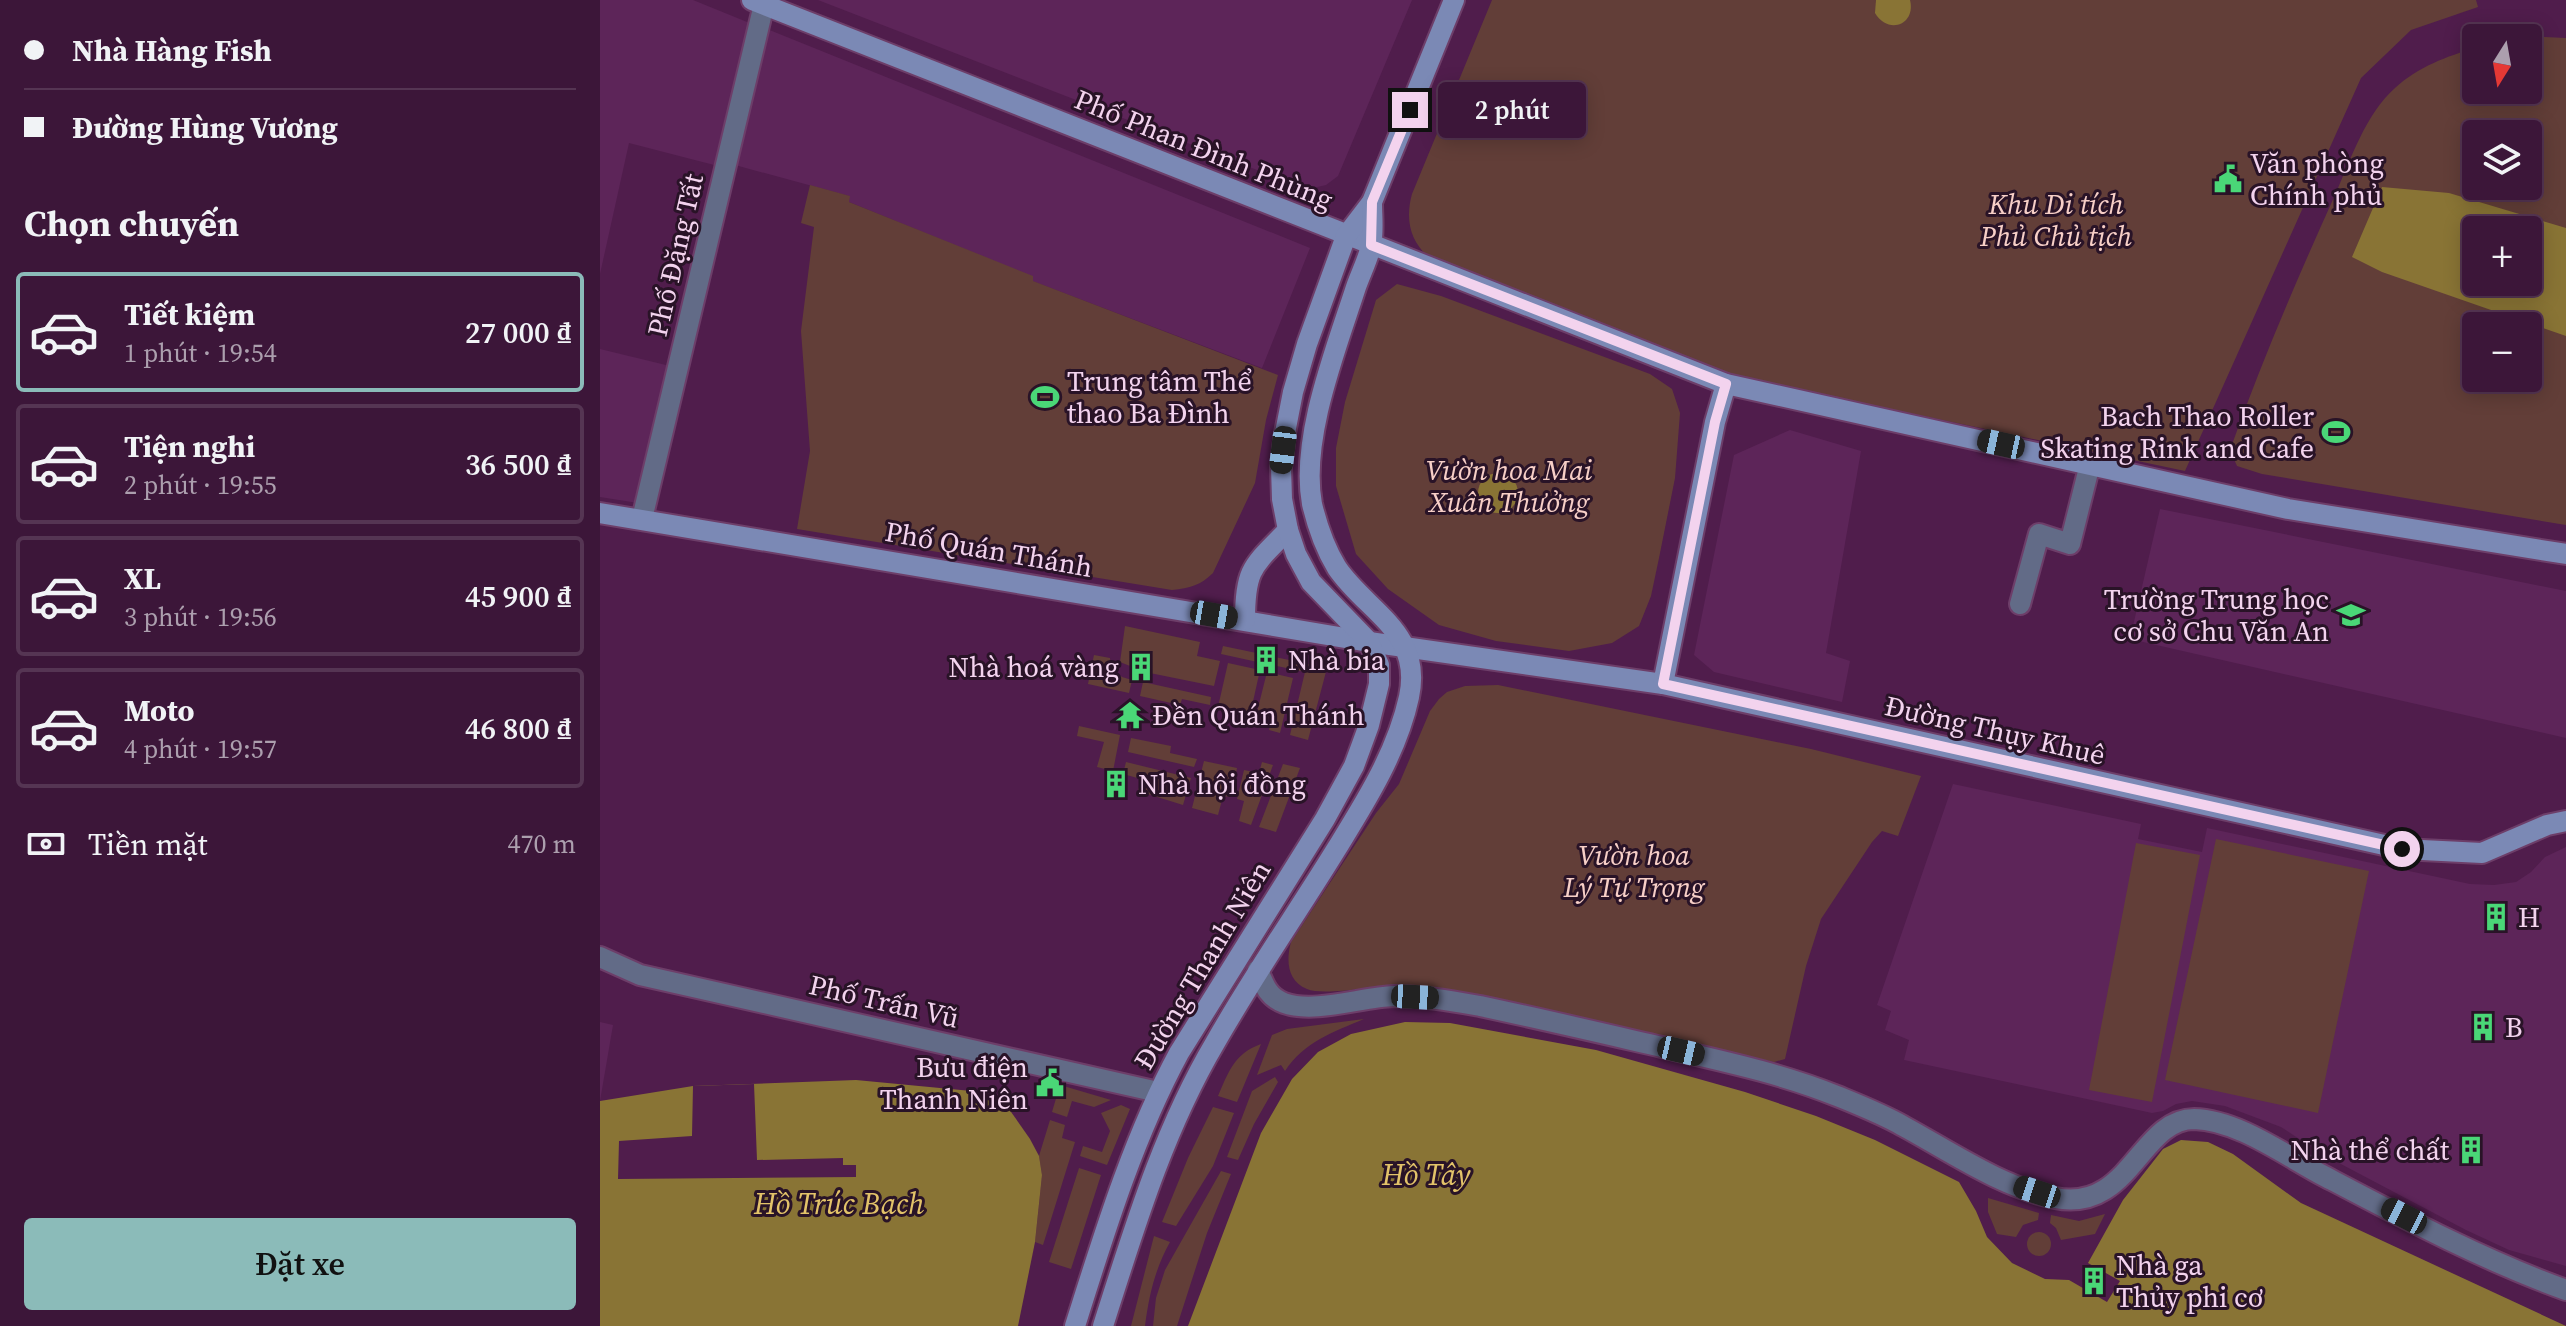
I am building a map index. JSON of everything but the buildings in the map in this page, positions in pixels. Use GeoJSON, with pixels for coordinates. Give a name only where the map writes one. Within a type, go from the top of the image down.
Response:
{"type":"FeatureCollection","features":[{"type":"Feature","properties":{"kind":"main road"},"geometry":{"type":"LineString","coordinates":[[1369,642],[1311,582],[1296,554],[1282,499],[1281,467],[1285,433],[1307,344],[1346,236],[1372,202],[1454,0]]}},
{"type":"Feature","properties":{"kind":"main road","name":"Phố Phan Đình Phùng"},"geometry":{"type":"LineString","coordinates":[[760,1],[1346,236],[1726,384],[2288,509],[2566,554]]}},
{"type":"Feature","properties":{"kind":"main road"},"geometry":{"type":"LineString","coordinates":[[1372,202],[1371,245],[1323,388],[1313,438],[1312,503],[1322,535],[1338,568],[1393,628],[1405,647]]}},
{"type":"Feature","properties":{"kind":"main road"},"geometry":{"type":"LineString","coordinates":[[1663,684],[1715,422],[1726,384]]}},
{"type":"Feature","properties":{"kind":"main road","name":"Phố Quán Thánh"},"geometry":{"type":"LineString","coordinates":[[600,513],[1405,647]]}},
{"type":"Feature","properties":{"kind":"main road"},"geometry":{"type":"LineString","coordinates":[[1245,620],[1245,589],[1250,573],[1288,530]]}},
{"type":"Feature","properties":{"kind":"main road","name":"Đường Thanh Niên"},"geometry":{"type":"LineString","coordinates":[[1075,1326],[1137,1142],[1158,1092],[1179,1053],[1325,819],[1354,766],[1379,684],[1379,665],[1369,642]]}},
{"type":"Feature","properties":{"kind":"main road","name":"Đường Thụy Khuê"},"geometry":{"type":"LineString","coordinates":[[1405,647],[1663,684],[2402,849],[2482,853],[2547,825],[2566,821]]}},
{"type":"Feature","properties":{"kind":"main road","name":"Đường Thanh Niên"},"geometry":{"type":"LineString","coordinates":[[1103,1326],[1155,1169],[1197,1074],[1258,970],[1310,893],[1383,768],[1409,696],[1411,671],[1405,647]]}},
{"type":"Feature","properties":{"kind":"street","name":"Phố Đặng Tất"},"geometry":{"type":"LineString","coordinates":[[642,519],[760,1]]}},
{"type":"Feature","properties":{"kind":"street"},"geometry":{"type":"LineString","coordinates":[[2020,604],[2039,534],[2070,544],[2090,464]]}},
{"type":"Feature","properties":{"kind":"street","name":"Phố Trấn Vũ"},"geometry":{"type":"LineString","coordinates":[[600,957],[640,975],[1158,1092]]}},
{"type":"Feature","properties":{"kind":"street"},"geometry":{"type":"LineString","coordinates":[[1258,970],[1270,994],[1292,1005],[1395,996],[1435,998],[1492,1008],[1771,1072],[1899,1123],[1978,1168],[2018,1186],[2056,1198],[2086,1199],[2107,1190],[2169,1126],[2192,1119],[2219,1123],[2250,1135],[2508,1269],[2566,1290]]}},
{"type":"Feature","properties":{"kind":"shaded area"},"geometry":{"type":"Polygon","coordinates":[[[600,0],[693,0],[752,24],[718,166],[629,143],[600,274],[600,0]]]}},
{"type":"Feature","properties":{"kind":"shaded area"},"geometry":{"type":"Polygon","coordinates":[[[818,0],[1412,0],[1338,176],[1326,185],[1313,188],[1301,187],[818,0]]]}},
{"type":"Feature","properties":{"kind":"shaded area"},"geometry":{"type":"Polygon","coordinates":[[[767,29],[1310,248],[1262,368],[1032,281],[1033,277],[849,202],[849,196],[735,165],[767,29]]]}},
{"type":"Feature","properties":{"kind":"shaded area"},"geometry":{"type":"Polygon","coordinates":[[[600,349],[670,366],[638,503],[600,497],[600,349]]]}},
{"type":"Feature","properties":{"kind":"shaded area"},"geometry":{"type":"Polygon","coordinates":[[[1790,430],[1861,451],[1826,653],[1850,661],[1842,702],[1714,672],[1694,655],[1734,455],[1790,430]]]}},
{"type":"Feature","properties":{"kind":"shaded area","name":"Trường Trung học cơ sở Chu Văn An"},"geometry":{"type":"Polygon","coordinates":[[[2160,509],[2566,591],[2566,738],[2130,639],[2160,509]]]}},
{"type":"Feature","properties":{"kind":"shaded area"},"geometry":{"type":"Polygon","coordinates":[[[1953,784],[2141,824],[2138,839],[2202,852],[2207,828],[2470,884],[2516,882],[2545,857],[2566,847],[2566,1266],[2509,1250],[2466,1230],[2322,1154],[2281,1127],[2225,1106],[2192,1101],[2152,1113],[1904,1060],[1909,1040],[1885,1030],[1891,1011],[1877,1005],[1953,784]]]}},
{"type":"Feature","properties":{"kind":"shaded area"},"geometry":{"type":"Polygon","coordinates":[[[600,1022],[613,1025],[600,1101],[600,1022]]]}},
{"type":"Feature","properties":{"kind":"green space","name":"Khu Di tích Phủ Chủ tịch"},"geometry":{"type":"Polygon","coordinates":[[[1492,0],[2476,0],[2478,7],[2411,30],[2361,78],[2185,471],[1738,377],[1436,263],[1421,249],[1412,233],[1409,215],[1412,194],[1492,0]]]}},
{"type":"Feature","properties":{"kind":"green space"},"geometry":{"type":"Polygon","coordinates":[[[2542,37],[2566,38],[2566,525],[2262,474],[2237,466],[2230,450],[2293,290],[2367,124],[2395,88],[2423,68],[2462,53],[2462,104],[2542,104],[2542,37]]]}},
{"type":"Feature","properties":{"kind":"green space","name":"Trung tâm Thể thao Ba Đình"},"geometry":{"type":"Polygon","coordinates":[[[810,185],[850,196],[849,202],[1033,276],[1033,281],[1278,375],[1255,483],[1213,573],[1195,585],[1172,590],[797,529],[810,451],[801,331],[814,227],[801,223],[810,185]]]}},
{"type":"Feature","properties":{"kind":"green space","name":"Vườn hoa Mai Xuân Thưởng"},"geometry":{"type":"Polygon","coordinates":[[[1397,284],[1441,296],[1650,374],[1672,389],[1680,413],[1675,478],[1651,596],[1639,626],[1612,643],[1569,651],[1496,641],[1439,625],[1388,589],[1356,554],[1336,486],[1336,448],[1345,402],[1376,300],[1397,284]]]}},
{"type":"Feature","properties":{"kind":"green space"},"geometry":{"type":"Polygon","coordinates":[[[1125,626],[1200,642],[1197,656],[1220,661],[1214,686],[1145,672],[1147,662],[1137,660],[1135,668],[1120,662],[1125,626]]]}},
{"type":"Feature","properties":{"kind":"green space"},"geometry":{"type":"Polygon","coordinates":[[[1223,646],[1327,668],[1308,740],[1290,735],[1305,672],[1268,664],[1269,658],[1264,657],[1262,663],[1221,654],[1223,646]]]}},
{"type":"Feature","properties":{"kind":"green space"},"geometry":{"type":"Polygon","coordinates":[[[1094,655],[1110,658],[1116,674],[1132,680],[1129,693],[1088,684],[1094,655]]]}},
{"type":"Feature","properties":{"kind":"green space"},"geometry":{"type":"Polygon","coordinates":[[[1228,663],[1260,670],[1250,715],[1218,707],[1228,663]]]}},
{"type":"Feature","properties":{"kind":"green space"},"geometry":{"type":"Polygon","coordinates":[[[1267,672],[1293,678],[1280,733],[1269,730],[1271,719],[1256,716],[1267,672]]]}},
{"type":"Feature","properties":{"kind":"green space"},"geometry":{"type":"Polygon","coordinates":[[[1143,682],[1211,697],[1210,705],[1182,699],[1180,705],[1140,696],[1143,682]]]}},
{"type":"Feature","properties":{"kind":"green space","name":"Vườn hoa Lý Tự Trọng"},"geometry":{"type":"Polygon","coordinates":[[[1498,685],[1811,749],[1921,776],[1898,836],[1882,831],[1821,919],[1806,966],[1785,1059],[1774,1062],[1434,989],[1394,986],[1315,991],[1295,981],[1289,963],[1291,942],[1376,813],[1399,784],[1430,711],[1447,692],[1465,686],[1498,685]]]}},
{"type":"Feature","properties":{"kind":"green space"},"geometry":{"type":"Polygon","coordinates":[[[1079,726],[1120,735],[1113,771],[1097,767],[1104,742],[1077,736],[1079,726]]]}},
{"type":"Feature","properties":{"kind":"green space"},"geometry":{"type":"Polygon","coordinates":[[[1131,738],[1171,746],[1170,753],[1197,759],[1194,767],[1128,752],[1131,738]]]}},
{"type":"Feature","properties":{"kind":"green space"},"geometry":{"type":"Polygon","coordinates":[[[1204,761],[1237,768],[1231,797],[1223,796],[1218,815],[1192,808],[1204,761]]]}},
{"type":"Feature","properties":{"kind":"green space"},"geometry":{"type":"Polygon","coordinates":[[[1126,762],[1191,778],[1183,805],[1138,791],[1141,779],[1123,774],[1126,762]]]}},
{"type":"Feature","properties":{"kind":"green space"},"geometry":{"type":"Polygon","coordinates":[[[1262,762],[1273,765],[1251,825],[1239,821],[1244,801],[1237,799],[1244,770],[1259,773],[1262,762]]]}},
{"type":"Feature","properties":{"kind":"green space"},"geometry":{"type":"Polygon","coordinates":[[[1283,764],[1300,768],[1276,832],[1259,827],[1283,764]]]}},
{"type":"Feature","properties":{"kind":"green space"},"geometry":{"type":"Polygon","coordinates":[[[2216,839],[2369,871],[2318,1113],[2165,1080],[2216,839]]]}},
{"type":"Feature","properties":{"kind":"green space"},"geometry":{"type":"Polygon","coordinates":[[[2136,843],[2200,855],[2152,1102],[2089,1090],[2136,843]]]}},
{"type":"Feature","properties":{"kind":"green space"},"geometry":{"type":"Polygon","coordinates":[[[1364,1019],[1310,1045],[1285,1071],[1281,1065],[1257,1075],[1272,1035],[1287,1029],[1364,1019]]]}},
{"type":"Feature","properties":{"kind":"green space"},"geometry":{"type":"Polygon","coordinates":[[[1261,1044],[1237,1102],[1218,1096],[1238,1058],[1261,1044]]]}},
{"type":"Feature","properties":{"kind":"green space"},"geometry":{"type":"Polygon","coordinates":[[[1275,1077],[1278,1082],[1238,1160],[1227,1157],[1252,1091],[1275,1077]]]}},
{"type":"Feature","properties":{"kind":"green space"},"geometry":{"type":"Polygon","coordinates":[[[1060,1085],[1111,1100],[1094,1107],[1072,1101],[1067,1117],[1052,1112],[1060,1085]]]}},
{"type":"Feature","properties":{"kind":"green space"},"geometry":{"type":"Polygon","coordinates":[[[1121,1105],[1130,1109],[1107,1165],[1080,1156],[1083,1146],[1102,1152],[1110,1131],[1101,1113],[1121,1105]]]}},
{"type":"Feature","properties":{"kind":"green space"},"geometry":{"type":"Polygon","coordinates":[[[1213,1107],[1234,1113],[1213,1166],[1176,1226],[1162,1222],[1188,1158],[1213,1107]]]}},
{"type":"Feature","properties":{"kind":"green space"},"geometry":{"type":"Polygon","coordinates":[[[1050,1120],[1065,1125],[1062,1138],[1075,1142],[1043,1245],[1035,1242],[1042,1175],[1039,1156],[1050,1120]]]}},
{"type":"Feature","properties":{"kind":"green space"},"geometry":{"type":"Polygon","coordinates":[[[1079,1168],[1101,1175],[1071,1269],[1049,1262],[1079,1168]]]}},
{"type":"Feature","properties":{"kind":"green space"},"geometry":{"type":"Polygon","coordinates":[[[1221,1171],[1231,1174],[1207,1233],[1177,1326],[1153,1326],[1156,1298],[1165,1270],[1221,1171]]]}},
{"type":"Feature","properties":{"kind":"green space"},"geometry":{"type":"Polygon","coordinates":[[[1988,1198],[2039,1213],[2038,1220],[2023,1225],[2016,1237],[1997,1234],[1988,1212],[1988,1198]]]}},
{"type":"Feature","properties":{"kind":"green space"},"geometry":{"type":"Polygon","coordinates":[[[2105,1214],[2095,1234],[2061,1240],[2050,1223],[2051,1215],[2079,1221],[2105,1214]]]}},
{"type":"Feature","properties":{"kind":"green space"},"geometry":{"type":"Polygon","coordinates":[[[2039,1232],[2050,1239],[2051,1244],[2044,1255],[2039,1256],[2028,1249],[2027,1244],[2034,1233],[2039,1232]]]}},
{"type":"Feature","properties":{"kind":"green space"},"geometry":{"type":"Polygon","coordinates":[[[1154,1236],[1170,1242],[1153,1282],[1145,1326],[1131,1326],[1154,1236]]]}},
{"type":"Feature","properties":{"kind":"water"},"geometry":{"type":"Polygon","coordinates":[[[1876,0],[1910,0],[1909,16],[1900,24],[1887,24],[1875,13],[1876,0]]]}},
{"type":"Feature","properties":{"kind":"water"},"geometry":{"type":"Polygon","coordinates":[[[2382,187],[2449,193],[2462,197],[2462,200],[2472,200],[2526,216],[2462,216],[2462,296],[2542,296],[2542,221],[2566,228],[2566,336],[2542,328],[2542,312],[2497,312],[2382,272],[2352,257],[2382,187]]]}},
{"type":"Feature","properties":{"kind":"water"},"geometry":{"type":"Polygon","coordinates":[[[1498,473],[1512,479],[1518,493],[1512,507],[1498,513],[1484,507],[1478,493],[1484,479],[1498,473]]]}},
{"type":"Feature","properties":{"kind":"water","name":"Hồ Tây"},"geometry":{"type":"Polygon","coordinates":[[[1405,1022],[1450,1023],[1596,1050],[1745,1092],[1816,1116],[1875,1140],[1959,1182],[1987,1237],[2012,1263],[2045,1279],[2069,1280],[2107,1302],[2120,1281],[2088,1263],[2123,1200],[2163,1149],[2181,1140],[2208,1142],[2233,1154],[2301,1203],[2566,1326],[1188,1326],[1261,1133],[1292,1079],[1318,1052],[1351,1034],[1405,1022]]]}},
{"type":"Feature","properties":{"kind":"water","name":"Hồ Trúc Bạch"},"geometry":{"type":"Polygon","coordinates":[[[856,1080],[982,1092],[1009,1109],[1030,1139],[1039,1156],[1042,1175],[1035,1242],[1018,1326],[600,1326],[600,1101],[693,1086],[856,1080]]]}},
{"type":"Feature","properties":{"kind":"pier"},"geometry":{"type":"Polygon","coordinates":[[[754,1084],[757,1160],[843,1158],[843,1165],[856,1165],[856,1177],[618,1179],[619,1141],[692,1136],[693,1086],[754,1084]]]}},
{"type":"Feature","properties":{"kind":"place","name":"Văn phòng Chính phủ"},"geometry":{"type":"Point","coordinates":[2228,179]}},
{"type":"Feature","properties":{"kind":"place","name":"Trung tâm Thể thao Ba Đình"},"geometry":{"type":"Point","coordinates":[1045,397]}},
{"type":"Feature","properties":{"kind":"place","name":"Bach Thao Roller Skating Rink and Cafe"},"geometry":{"type":"Point","coordinates":[2336,432]}},
{"type":"Feature","properties":{"kind":"place","name":"Trường Trung học cơ sở Chu Văn An"},"geometry":{"type":"Point","coordinates":[2351,615]}},
{"type":"Feature","properties":{"kind":"place","name":"Nhà bia"},"geometry":{"type":"Point","coordinates":[1266,660]}},
{"type":"Feature","properties":{"kind":"place","name":"Nhà hoá vàng"},"geometry":{"type":"Point","coordinates":[1141,667]}},
{"type":"Feature","properties":{"kind":"place","name":"Đền Quán Thánh"},"geometry":{"type":"Point","coordinates":[1130,715]}},
{"type":"Feature","properties":{"kind":"place","name":"Nhà hội đồng"},"geometry":{"type":"Point","coordinates":[1116,784]}},
{"type":"Feature","properties":{"kind":"place","name":"H"},"geometry":{"type":"Point","coordinates":[2496,917]}},
{"type":"Feature","properties":{"kind":"place","name":"B"},"geometry":{"type":"Point","coordinates":[2483,1027]}},
{"type":"Feature","properties":{"kind":"place","name":"Bưu điện Thanh Niên"},"geometry":{"type":"Point","coordinates":[1050,1083]}},
{"type":"Feature","properties":{"kind":"place","name":"Nhà thể chất"},"geometry":{"type":"Point","coordinates":[2471,1150]}},
{"type":"Feature","properties":{"kind":"place","name":"Nhà ga Thủy phi cơ"},"geometry":{"type":"Point","coordinates":[2094,1281]}},
{"type":"Feature","properties":{"kind":"route"},"geometry":{"type":"LineString","coordinates":[[1410,110],[1372,202],[1371,245],[1726,384],[1715,422],[1663,684],[2402,849]]}}]}
